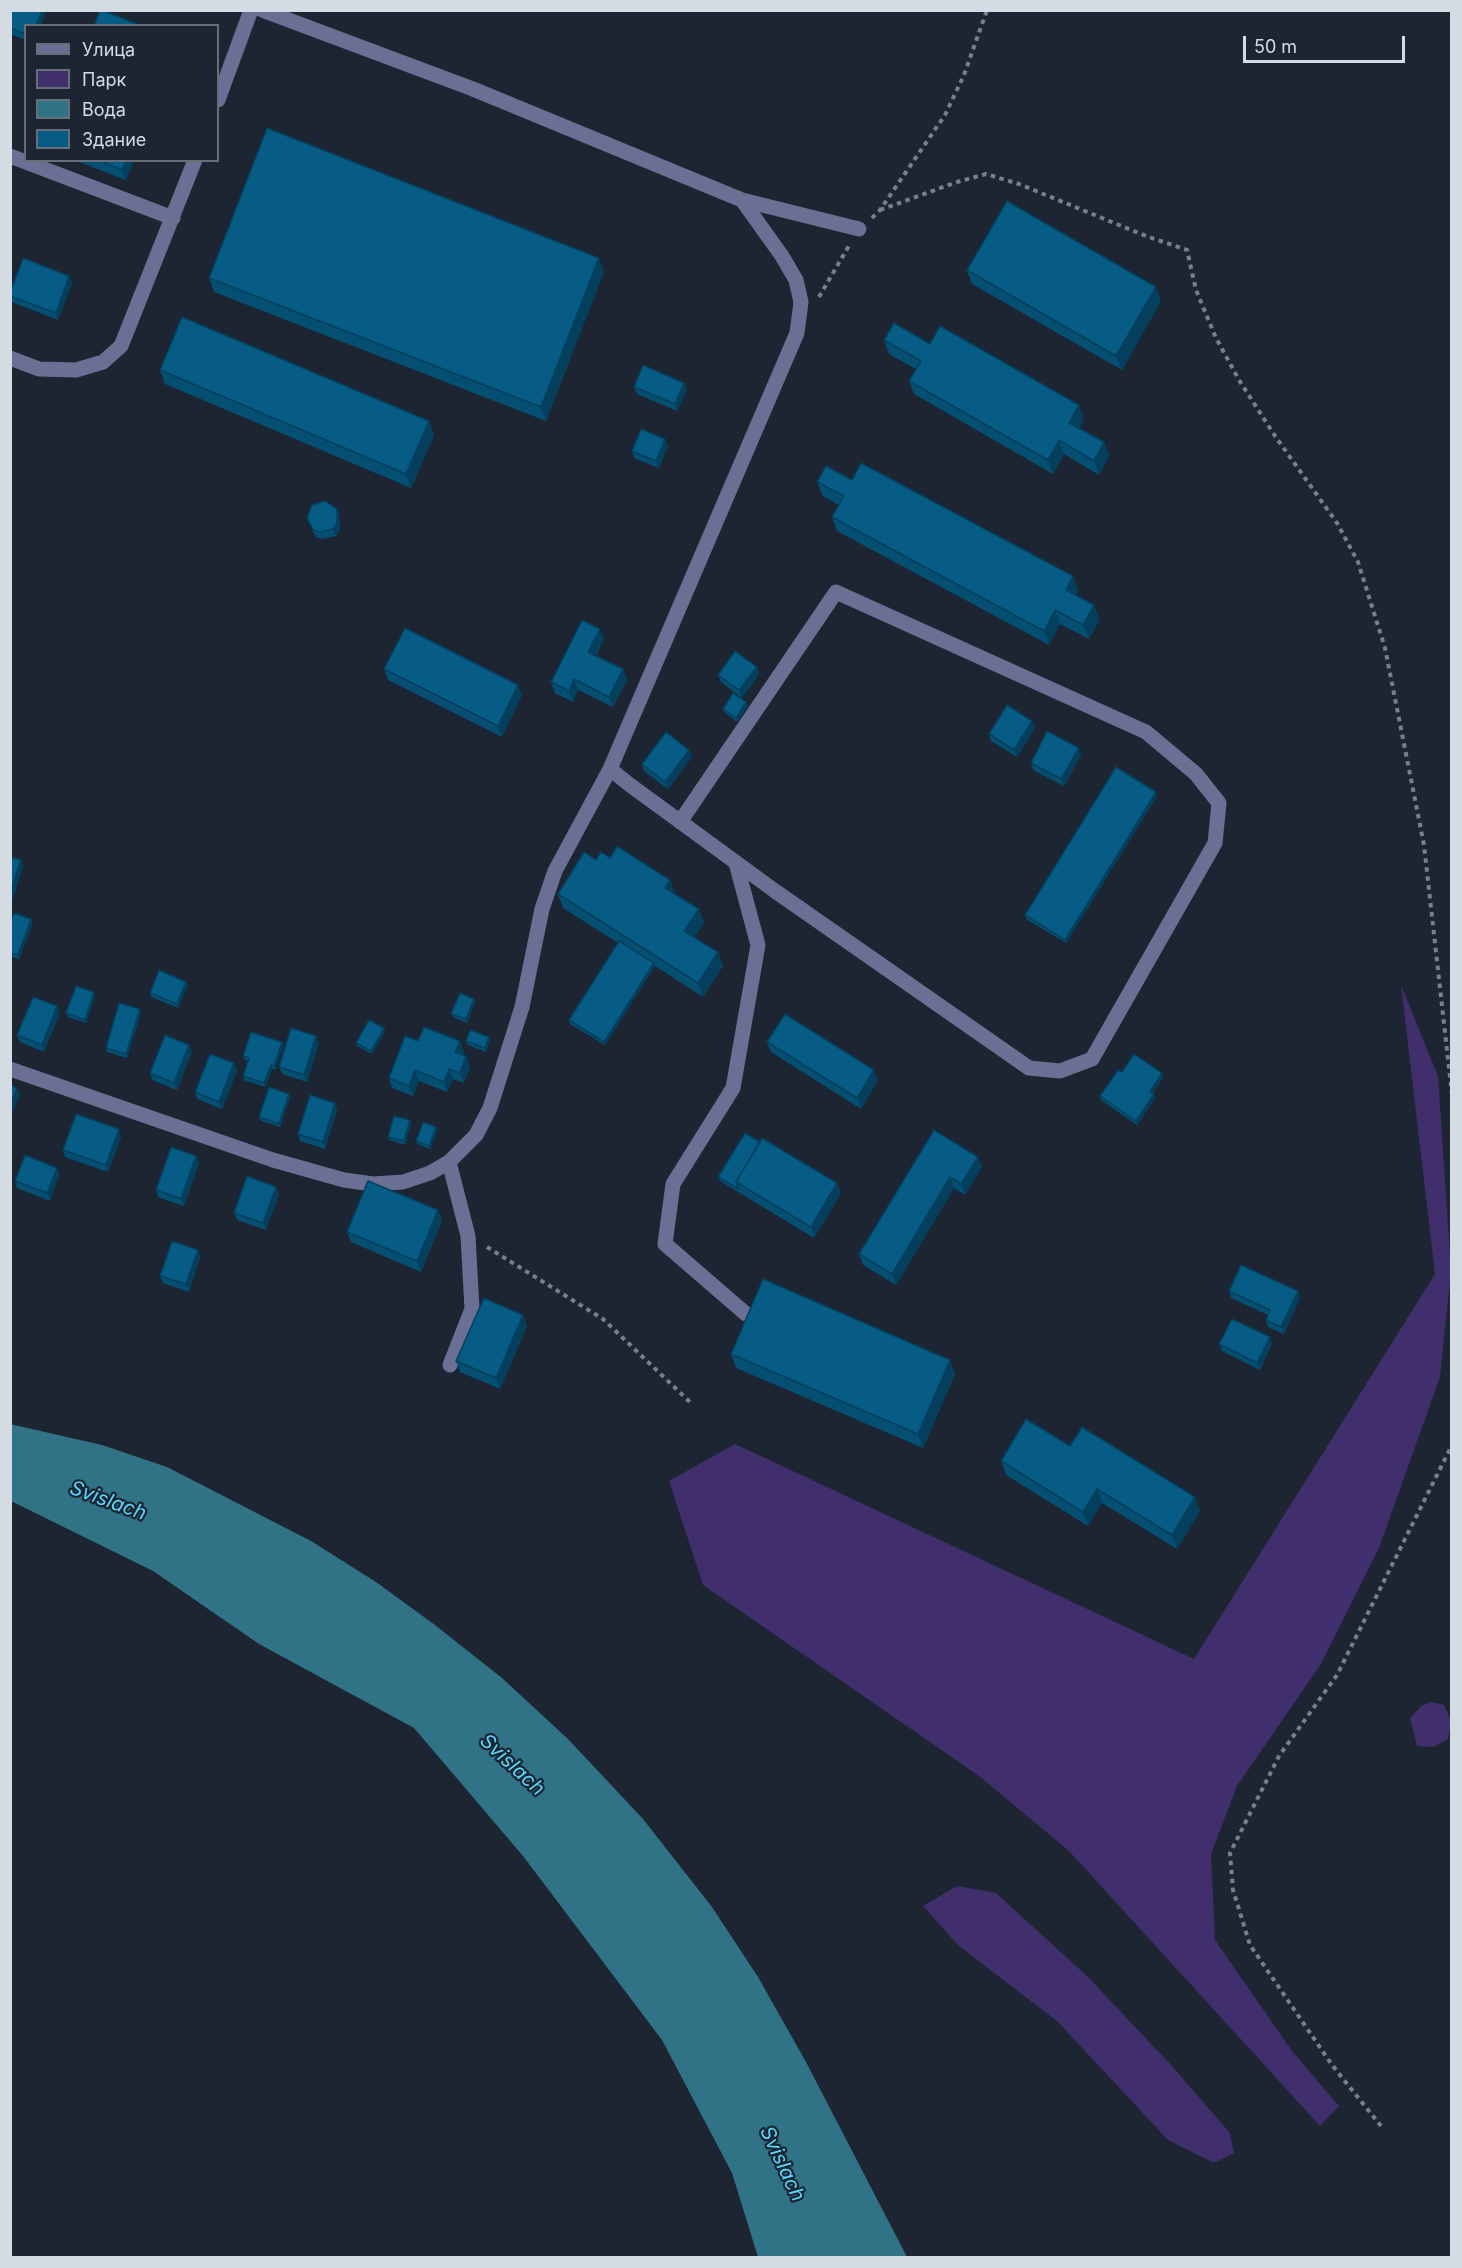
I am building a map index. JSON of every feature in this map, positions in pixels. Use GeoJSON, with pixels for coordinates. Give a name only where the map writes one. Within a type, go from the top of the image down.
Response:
{"type":"FeatureCollection","features":[{"type":"Feature","properties":{"kind":"street"},"geometry":{"type":"LineString","coordinates":[[219,97],[251,10]]}},
{"type":"Feature","properties":{"kind":"street"},"geometry":{"type":"LineString","coordinates":[[262,10],[473,89],[742,200],[859,229]]}},
{"type":"Feature","properties":{"kind":"street"},"geometry":{"type":"LineString","coordinates":[[26,162],[173,218]]}},
{"type":"Feature","properties":{"kind":"street"},"geometry":{"type":"LineString","coordinates":[[10,358],[39,369],[76,370],[103,362],[121,346],[194,162]]}},
{"type":"Feature","properties":{"kind":"street"},"geometry":{"type":"LineString","coordinates":[[10,1069],[273,1160],[344,1180],[374,1184],[403,1182],[430,1173],[449,1162],[476,1135],[490,1108],[522,1007],[542,909],[555,871],[610,769],[797,333],[801,302],[796,280],[782,256],[742,200]]}},
{"type":"Feature","properties":{"kind":"street"},"geometry":{"type":"LineString","coordinates":[[610,769],[680,822],[736,863],[1029,1068],[1060,1071],[1092,1059],[1215,843],[1219,803],[1196,774],[1146,732],[836,592],[680,822]]}},
{"type":"Feature","properties":{"kind":"street"},"geometry":{"type":"LineString","coordinates":[[736,863],[758,945],[733,1088],[673,1184],[665,1244],[746,1314]]}},
{"type":"Feature","properties":{"kind":"street"},"geometry":{"type":"LineString","coordinates":[[449,1162],[468,1236],[472,1309],[450,1365]]}},
{"type":"Feature","properties":{"kind":"path"},"geometry":{"type":"LineString","coordinates":[[814,305],[859,229],[880,210],[945,115],[964,75],[987,10]]}},
{"type":"Feature","properties":{"kind":"path"},"geometry":{"type":"LineString","coordinates":[[880,210],[986,174],[1019,184],[1146,236],[1187,249],[1196,290],[1216,338],[1239,380],[1275,436],[1337,523],[1358,562],[1385,648],[1424,845],[1452,1095]]}},
{"type":"Feature","properties":{"kind":"path"},"geometry":{"type":"LineString","coordinates":[[468,1236],[603,1319],[692,1404]]}},
{"type":"Feature","properties":{"kind":"path"},"geometry":{"type":"LineString","coordinates":[[1381,2126],[1332,2065],[1250,1945],[1233,1890],[1230,1853],[1279,1756],[1336,1675],[1451,1453],[1452,1445]]}},
{"type":"Feature","properties":{"kind":"green space"},"geometry":{"type":"Polygon","coordinates":[[[1401,985],[1438,1076],[1451,1270],[1440,1377],[1379,1548],[1321,1664],[1237,1786],[1211,1854],[1215,1940],[1292,2051],[1339,2106],[1320,2126],[1069,1851],[979,1776],[703,1585],[669,1481],[735,1444],[1194,1659],[1435,1274],[1401,985]]]}},
{"type":"Feature","properties":{"kind":"green space"},"geometry":{"type":"Polygon","coordinates":[[[1431,1702],[1444,1705],[1451,1721],[1448,1739],[1434,1747],[1417,1746],[1410,1718],[1421,1706],[1431,1702]]]}},
{"type":"Feature","properties":{"kind":"green space"},"geometry":{"type":"Polygon","coordinates":[[[957,1886],[996,1893],[1087,1976],[1171,2065],[1230,2133],[1234,2153],[1214,2163],[1168,2140],[1057,2021],[959,1946],[923,1906],[957,1886]]]}},
{"type":"Feature","properties":{"kind":"water","name":"Svislach"},"geometry":{"type":"Polygon","coordinates":[[[10,1424],[102,1445],[167,1467],[311,1541],[376,1582],[435,1625],[502,1678],[568,1739],[643,1819],[712,1907],[758,1977],[806,2062],[907,2257],[758,2257],[732,2173],[662,2040],[523,1856],[414,1728],[259,1644],[153,1571],[11,1501],[10,1424]]]}},
{"type":"Feature","properties":{"kind":"building"},"geometry":{"type":"Polygon","coordinates":[[[10,10],[42,10],[37,24],[24,24],[24,33],[10,28],[10,10]]]}},
{"type":"Feature","properties":{"kind":"building"},"geometry":{"type":"Polygon","coordinates":[[[102,10],[137,24],[95,24],[102,10]]]}},
{"type":"Feature","properties":{"kind":"building"},"geometry":{"type":"Polygon","coordinates":[[[267,128],[599,258],[541,407],[209,278],[267,128]]]}},
{"type":"Feature","properties":{"kind":"building"},"geometry":{"type":"Polygon","coordinates":[[[103,162],[125,162],[122,170],[103,162]]]}},
{"type":"Feature","properties":{"kind":"building"},"geometry":{"type":"Polygon","coordinates":[[[1007,201],[1156,287],[1116,356],[967,270],[1007,201]]]}},
{"type":"Feature","properties":{"kind":"building"},"geometry":{"type":"Polygon","coordinates":[[[23,258],[69,276],[56,313],[10,296],[23,258]]]}},
{"type":"Feature","properties":{"kind":"building"},"geometry":{"type":"Polygon","coordinates":[[[182,317],[429,421],[406,474],[160,370],[182,317]]]}},
{"type":"Feature","properties":{"kind":"building"},"geometry":{"type":"Polygon","coordinates":[[[894,323],[930,344],[940,326],[1079,405],[1069,423],[1104,442],[1094,461],[1059,440],[1048,460],[909,381],[921,361],[884,340],[894,323]]]}},
{"type":"Feature","properties":{"kind":"building"},"geometry":{"type":"Polygon","coordinates":[[[643,365],[684,383],[675,404],[634,387],[643,365]]]}},
{"type":"Feature","properties":{"kind":"building"},"geometry":{"type":"Polygon","coordinates":[[[641,429],[665,439],[656,461],[632,451],[641,429]]]}},
{"type":"Feature","properties":{"kind":"building"},"geometry":{"type":"Polygon","coordinates":[[[861,463],[1073,576],[1066,590],[1094,605],[1083,625],[1055,610],[1044,631],[832,517],[844,496],[817,482],[826,466],[852,480],[861,463]]]}},
{"type":"Feature","properties":{"kind":"building"},"geometry":{"type":"Polygon","coordinates":[[[325,501],[337,509],[337,523],[333,529],[320,532],[313,530],[307,518],[312,505],[325,501]]]}},
{"type":"Feature","properties":{"kind":"building"},"geometry":{"type":"Polygon","coordinates":[[[582,620],[600,629],[588,652],[623,669],[609,697],[574,679],[569,691],[551,682],[582,620]]]}},
{"type":"Feature","properties":{"kind":"building"},"geometry":{"type":"Polygon","coordinates":[[[405,628],[518,685],[498,726],[384,669],[405,628]]]}},
{"type":"Feature","properties":{"kind":"building"},"geometry":{"type":"Polygon","coordinates":[[[735,651],[757,667],[739,690],[718,675],[735,651]]]}},
{"type":"Feature","properties":{"kind":"building"},"geometry":{"type":"Polygon","coordinates":[[[733,693],[746,702],[736,718],[723,709],[733,693]]]}},
{"type":"Feature","properties":{"kind":"building"},"geometry":{"type":"Polygon","coordinates":[[[1007,705],[1032,721],[1014,750],[989,734],[1007,705]]]}},
{"type":"Feature","properties":{"kind":"building"},"geometry":{"type":"Polygon","coordinates":[[[1047,731],[1079,748],[1061,779],[1031,763],[1047,731]]]}},
{"type":"Feature","properties":{"kind":"building"},"geometry":{"type":"Polygon","coordinates":[[[666,732],[689,750],[665,782],[642,764],[666,732]]]}},
{"type":"Feature","properties":{"kind":"building"},"geometry":{"type":"Polygon","coordinates":[[[1116,767],[1156,792],[1065,940],[1025,915],[1116,767]]]}},
{"type":"Feature","properties":{"kind":"building"},"geometry":{"type":"Polygon","coordinates":[[[617,846],[670,880],[665,888],[699,909],[684,931],[718,952],[698,983],[558,894],[584,852],[596,860],[601,852],[610,858],[617,846]]]}},
{"type":"Feature","properties":{"kind":"building"},"geometry":{"type":"Polygon","coordinates":[[[10,857],[21,860],[10,892],[10,857]]]}},
{"type":"Feature","properties":{"kind":"building"},"geometry":{"type":"Polygon","coordinates":[[[14,913],[31,919],[18,955],[10,953],[10,922],[14,913]]]}},
{"type":"Feature","properties":{"kind":"building"},"geometry":{"type":"Polygon","coordinates":[[[619,941],[654,963],[604,1042],[569,1020],[619,941]]]}},
{"type":"Feature","properties":{"kind":"building"},"geometry":{"type":"Polygon","coordinates":[[[159,970],[186,982],[177,1004],[150,993],[159,970]]]}},
{"type":"Feature","properties":{"kind":"building"},"geometry":{"type":"Polygon","coordinates":[[[76,986],[94,992],[85,1020],[66,1013],[76,986]]]}},
{"type":"Feature","properties":{"kind":"building"},"geometry":{"type":"Polygon","coordinates":[[[460,993],[474,999],[466,1019],[451,1014],[460,993]]]}},
{"type":"Feature","properties":{"kind":"building"},"geometry":{"type":"Polygon","coordinates":[[[33,997],[57,1006],[42,1045],[17,1035],[33,997]]]}},
{"type":"Feature","properties":{"kind":"building"},"geometry":{"type":"Polygon","coordinates":[[[119,1003],[140,1009],[126,1054],[106,1048],[119,1003]]]}},
{"type":"Feature","properties":{"kind":"building"},"geometry":{"type":"Polygon","coordinates":[[[785,1014],[874,1070],[857,1098],[767,1042],[785,1014]]]}},
{"type":"Feature","properties":{"kind":"building"},"geometry":{"type":"Polygon","coordinates":[[[369,1020],[384,1028],[371,1051],[356,1043],[369,1020]]]}},
{"type":"Feature","properties":{"kind":"building"},"geometry":{"type":"Polygon","coordinates":[[[424,1027],[460,1041],[455,1052],[466,1056],[460,1073],[449,1069],[444,1082],[415,1070],[409,1086],[389,1078],[405,1036],[418,1041],[424,1027]]]}},
{"type":"Feature","properties":{"kind":"building"},"geometry":{"type":"Polygon","coordinates":[[[291,1028],[316,1036],[304,1075],[279,1067],[291,1028]]]}},
{"type":"Feature","properties":{"kind":"building"},"geometry":{"type":"Polygon","coordinates":[[[470,1030],[489,1037],[485,1048],[466,1041],[470,1030]]]}},
{"type":"Feature","properties":{"kind":"building"},"geometry":{"type":"Polygon","coordinates":[[[251,1032],[282,1042],[274,1066],[271,1065],[264,1083],[243,1076],[249,1058],[243,1056],[251,1032]]]}},
{"type":"Feature","properties":{"kind":"building"},"geometry":{"type":"Polygon","coordinates":[[[165,1035],[189,1045],[174,1083],[150,1073],[165,1035]]]}},
{"type":"Feature","properties":{"kind":"building"},"geometry":{"type":"Polygon","coordinates":[[[210,1054],[234,1063],[219,1102],[195,1092],[210,1054]]]}},
{"type":"Feature","properties":{"kind":"building"},"geometry":{"type":"Polygon","coordinates":[[[1134,1054],[1162,1073],[1150,1092],[1154,1094],[1136,1121],[1100,1096],[1118,1070],[1122,1072],[1134,1054]]]}},
{"type":"Feature","properties":{"kind":"building"},"geometry":{"type":"Polygon","coordinates":[[[10,1085],[17,1088],[10,1105],[10,1085]]]}},
{"type":"Feature","properties":{"kind":"building"},"geometry":{"type":"Polygon","coordinates":[[[269,1087],[289,1094],[279,1124],[259,1117],[269,1087]]]}},
{"type":"Feature","properties":{"kind":"building"},"geometry":{"type":"Polygon","coordinates":[[[310,1095],[335,1103],[323,1142],[298,1134],[310,1095]]]}},
{"type":"Feature","properties":{"kind":"building"},"geometry":{"type":"Polygon","coordinates":[[[76,1114],[119,1129],[106,1165],[63,1150],[76,1114]]]}},
{"type":"Feature","properties":{"kind":"building"},"geometry":{"type":"Polygon","coordinates":[[[394,1116],[410,1120],[404,1141],[388,1137],[394,1116]]]}},
{"type":"Feature","properties":{"kind":"building"},"geometry":{"type":"Polygon","coordinates":[[[423,1122],[436,1127],[429,1146],[416,1141],[423,1122]]]}},
{"type":"Feature","properties":{"kind":"building"},"geometry":{"type":"Polygon","coordinates":[[[934,1130],[978,1157],[961,1184],[950,1177],[892,1274],[859,1254],[934,1130]]]}},
{"type":"Feature","properties":{"kind":"building"},"geometry":{"type":"Polygon","coordinates":[[[745,1133],[760,1142],[736,1182],[738,1189],[718,1177],[745,1133]]]}},
{"type":"Feature","properties":{"kind":"building"},"geometry":{"type":"Polygon","coordinates":[[[762,1138],[837,1183],[811,1227],[736,1182],[762,1138]]]}},
{"type":"Feature","properties":{"kind":"building"},"geometry":{"type":"Polygon","coordinates":[[[171,1147],[196,1156],[181,1199],[156,1190],[171,1147]]]}},
{"type":"Feature","properties":{"kind":"building"},"geometry":{"type":"Polygon","coordinates":[[[25,1155],[57,1168],[47,1193],[15,1181],[25,1155]]]}},
{"type":"Feature","properties":{"kind":"building"},"geometry":{"type":"Polygon","coordinates":[[[247,1176],[276,1187],[263,1223],[234,1213],[247,1176]]]}},
{"type":"Feature","properties":{"kind":"building"},"geometry":{"type":"Polygon","coordinates":[[[368,1181],[438,1210],[417,1261],[347,1232],[368,1181]]]}},
{"type":"Feature","properties":{"kind":"building"},"geometry":{"type":"Polygon","coordinates":[[[172,1241],[198,1250],[186,1284],[160,1276],[172,1241]]]}},
{"type":"Feature","properties":{"kind":"building"},"geometry":{"type":"Polygon","coordinates":[[[1241,1265],[1298,1291],[1281,1327],[1266,1320],[1270,1310],[1229,1291],[1241,1265]]]}},
{"type":"Feature","properties":{"kind":"building"},"geometry":{"type":"Polygon","coordinates":[[[763,1279],[950,1360],[918,1434],[731,1354],[763,1279]]]}},
{"type":"Feature","properties":{"kind":"building"},"geometry":{"type":"Polygon","coordinates":[[[484,1298],[523,1315],[496,1378],[456,1361],[484,1298]]]}},
{"type":"Feature","properties":{"kind":"building"},"geometry":{"type":"Polygon","coordinates":[[[1232,1319],[1270,1337],[1257,1363],[1219,1344],[1232,1319]]]}},
{"type":"Feature","properties":{"kind":"building"},"geometry":{"type":"Polygon","coordinates":[[[1026,1419],[1070,1446],[1082,1427],[1195,1497],[1172,1535],[1097,1489],[1083,1512],[1001,1461],[1026,1419]]]}}]}
